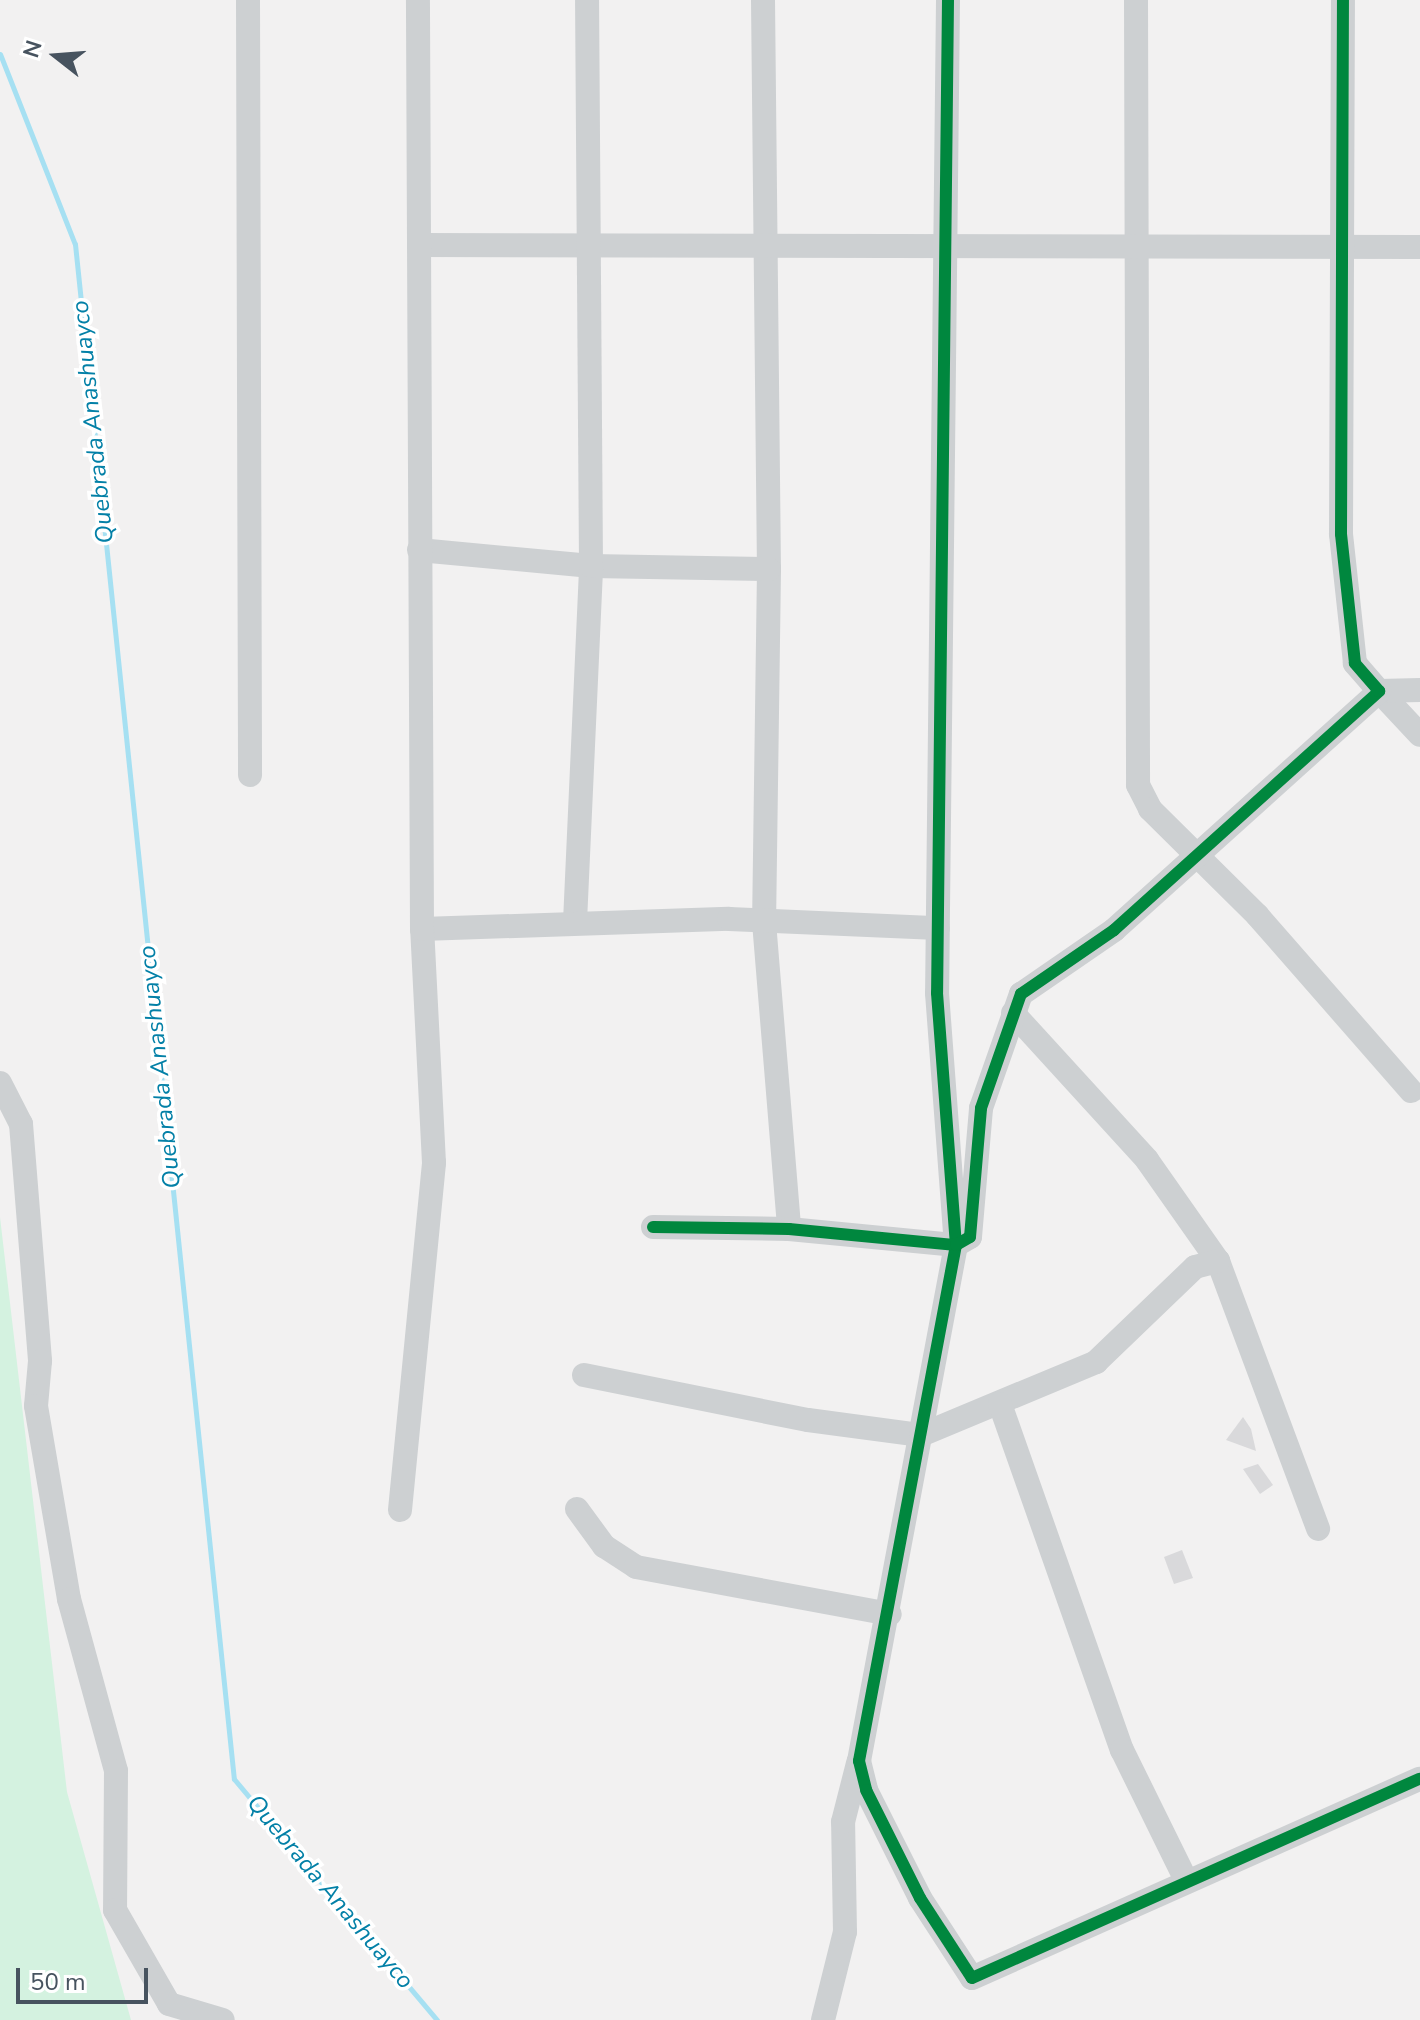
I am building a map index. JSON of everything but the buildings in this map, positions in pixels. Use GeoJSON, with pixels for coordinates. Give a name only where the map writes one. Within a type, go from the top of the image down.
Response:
{"type":"FeatureCollection","features":[{"type":"Feature","properties":{"kind":"street"},"geometry":{"type":"LineString","coordinates":[[248,0],[250,775]]}},
{"type":"Feature","properties":{"kind":"street"},"geometry":{"type":"LineString","coordinates":[[400,1510],[434,1163],[422,929],[418,0]]}},
{"type":"Feature","properties":{"kind":"street"},"geometry":{"type":"LineString","coordinates":[[575,922],[591,566],[587,0]]}},
{"type":"Feature","properties":{"kind":"street"},"geometry":{"type":"LineString","coordinates":[[763,0],[762,244],[769,569],[764,922],[789,1229]]}},
{"type":"Feature","properties":{"kind":"street"},"geometry":{"type":"LineString","coordinates":[[823,2020],[845,1932],[843,1822],[890,1614],[956,1245],[938,1051],[949,243],[948,0]]}},
{"type":"Feature","properties":{"kind":"street"},"geometry":{"type":"LineString","coordinates":[[1136,0],[1134,759],[1150,809],[1199,854],[1411,1091]]}},
{"type":"Feature","properties":{"kind":"street"},"geometry":{"type":"LineString","coordinates":[[1343,0],[1341,534],[1355,663],[1420,735]]}},
{"type":"Feature","properties":{"kind":"street"},"geometry":{"type":"LineString","coordinates":[[420,245],[949,243],[1137,249],[1420,247]]}},
{"type":"Feature","properties":{"kind":"street"},"geometry":{"type":"LineString","coordinates":[[419,550],[591,566],[769,569]]}},
{"type":"Feature","properties":{"kind":"street"},"geometry":{"type":"LineString","coordinates":[[653,1227],[789,1229],[956,1245],[970,1237],[981,1108],[1021,994],[1114,930],[1379,691],[1420,690]]}},
{"type":"Feature","properties":{"kind":"street"},"geometry":{"type":"LineString","coordinates":[[422,929],[575,922],[764,922],[848,918],[868,927],[938,928]]}},
{"type":"Feature","properties":{"kind":"street"},"geometry":{"type":"LineString","coordinates":[[1013,1013],[1147,1160],[1218,1261],[1318,1529]]}},
{"type":"Feature","properties":{"kind":"street"},"geometry":{"type":"LineString","coordinates":[[0,1083],[24,1146],[40,1361],[36,1406],[69,1599],[116,1771],[115,1910],[169,2004],[223,2020]]}},
{"type":"Feature","properties":{"kind":"street"},"geometry":{"type":"LineString","coordinates":[[584,1375],[808,1420],[921,1435],[1096,1362],[1195,1267],[1218,1261]]}},
{"type":"Feature","properties":{"kind":"street"},"geometry":{"type":"LineString","coordinates":[[1000,1404],[1122,1750],[1186,1880]]}},
{"type":"Feature","properties":{"kind":"street"},"geometry":{"type":"LineString","coordinates":[[577,1509],[604,1546],[636,1567],[890,1614]]}},
{"type":"Feature","properties":{"kind":"street"},"geometry":{"type":"LineString","coordinates":[[859,1761],[874,1815],[959,1967],[972,1978],[1186,1880],[1248,1861],[1420,1779]]}},
{"type":"Feature","properties":{"kind":"green space"},"geometry":{"type":"Polygon","coordinates":[[[0,1217],[67,1792],[131,2020],[0,2020],[0,1217]]]}},
{"type":"Feature","properties":{"kind":"waterway","name":"Quebrada Anashuayco"},"geometry":{"type":"LineString","coordinates":[[0,54],[75,244],[234,1779],[437,2020]]}},
{"type":"Feature","properties":{"kind":"cycle path"},"geometry":{"type":"LineString","coordinates":[[948,0],[937,993],[956,1245],[859,1761],[866,1790],[920,1898],[972,1978],[1420,1779]]}},
{"type":"Feature","properties":{"kind":"cycle path"},"geometry":{"type":"LineString","coordinates":[[653,1227],[789,1229],[956,1245],[970,1237],[981,1108],[1021,994],[1114,930],[1379,691],[1355,663],[1341,534],[1343,0]]}}]}
